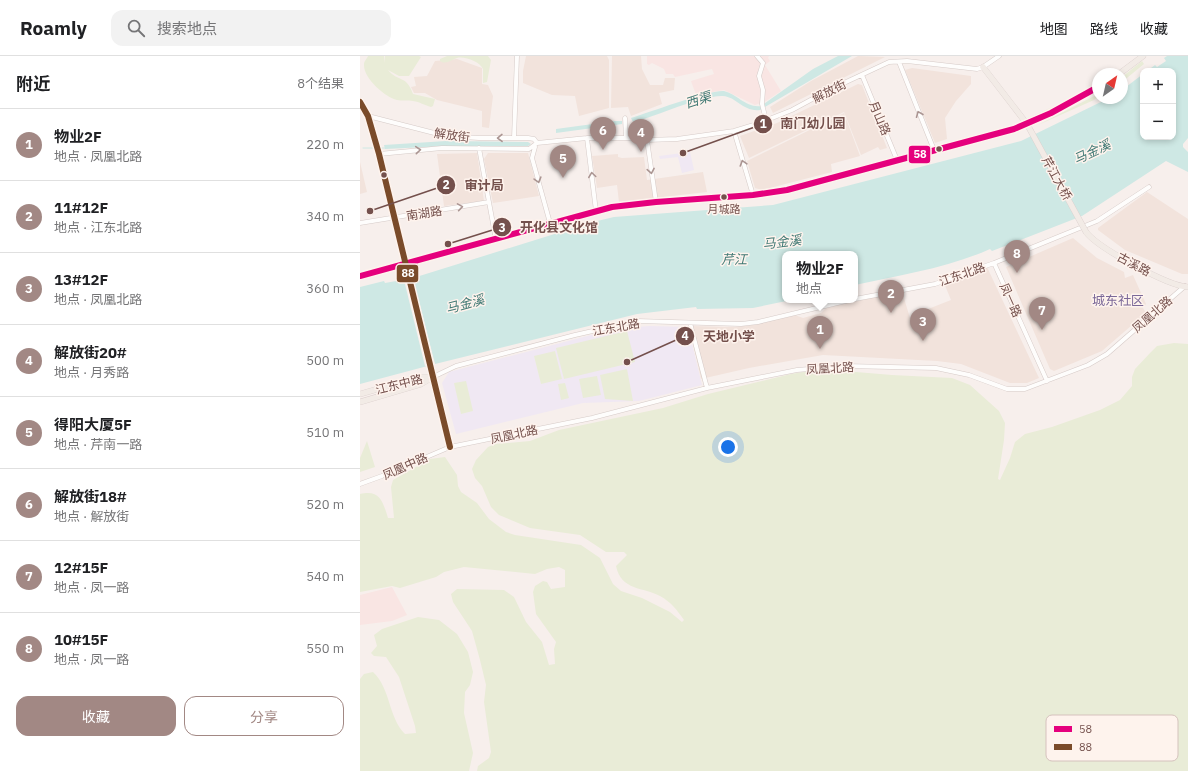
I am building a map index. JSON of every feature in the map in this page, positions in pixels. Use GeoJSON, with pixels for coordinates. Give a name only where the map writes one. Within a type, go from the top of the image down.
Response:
{"type":"FeatureCollection","features":[{"type":"Feature","properties":{"kind":"main road"},"geometry":{"type":"LineString","coordinates":[[1126,68],[1141,56]]}},
{"type":"Feature","properties":{"kind":"main road"},"geometry":{"type":"LineString","coordinates":[[983,67],[1027,124]]}},
{"type":"Feature","properties":{"kind":"main road"},"geometry":{"type":"LineString","coordinates":[[360,276],[496,240],[550,223],[596,211],[656,202],[753,195],[788,190],[995,135],[1027,124],[1092,90]]}},
{"type":"Feature","properties":{"kind":"main road"},"geometry":{"type":"LineString","coordinates":[[360,102],[368,116],[379,154],[433,377]]}},
{"type":"Feature","properties":{"kind":"main road","name":"芹江大桥"},"geometry":{"type":"LineString","coordinates":[[1027,124],[1086,232]]}},
{"type":"Feature","properties":{"kind":"main road","name":"古溪路"},"geometry":{"type":"LineString","coordinates":[[1086,232],[1104,248],[1139,267],[1186,286]]}},
{"type":"Feature","properties":{"kind":"main road","name":"江东中路"},"geometry":{"type":"LineString","coordinates":[[360,394],[419,378],[433,377]]}},
{"type":"Feature","properties":{"kind":"main road","name":"江东中路"},"geometry":{"type":"LineString","coordinates":[[360,402],[421,384],[433,377]]}},
{"type":"Feature","properties":{"kind":"street"},"geometry":{"type":"LineString","coordinates":[[514,138],[517,56]]}},
{"type":"Feature","properties":{"kind":"street"},"geometry":{"type":"LineString","coordinates":[[757,56],[763,64],[759,75],[763,90],[762,104],[766,120]]}},
{"type":"Feature","properties":{"kind":"street"},"geometry":{"type":"LineString","coordinates":[[983,67],[999,56]]}},
{"type":"Feature","properties":{"kind":"street"},"geometry":{"type":"LineString","coordinates":[[899,62],[934,150]]}},
{"type":"Feature","properties":{"kind":"street","name":"解放街"},"geometry":{"type":"LineString","coordinates":[[379,154],[442,148],[529,149],[537,143],[587,138],[626,138],[646,140],[677,139],[734,131],[792,110],[883,64],[899,62],[970,69],[983,67]]}},
{"type":"Feature","properties":{"kind":"street","name":"月山路"},"geometry":{"type":"LineString","coordinates":[[862,75],[897,160]]}},
{"type":"Feature","properties":{"kind":"street","name":"解放街"},"geometry":{"type":"LineString","coordinates":[[368,116],[446,136],[530,139],[537,143]]}},
{"type":"Feature","properties":{"kind":"street"},"geometry":{"type":"LineString","coordinates":[[625,118],[626,138]]}},
{"type":"Feature","properties":{"kind":"street"},"geometry":{"type":"LineString","coordinates":[[734,131],[753,195]]}},
{"type":"Feature","properties":{"kind":"street"},"geometry":{"type":"LineString","coordinates":[[587,138],[596,211]]}},
{"type":"Feature","properties":{"kind":"street"},"geometry":{"type":"LineString","coordinates":[[646,140],[656,202]]}},
{"type":"Feature","properties":{"kind":"street"},"geometry":{"type":"LineString","coordinates":[[537,143],[533,149],[532,158],[550,223]]}},
{"type":"Feature","properties":{"kind":"street"},"geometry":{"type":"LineString","coordinates":[[479,148],[496,240]]}},
{"type":"Feature","properties":{"kind":"street","name":"江东北路"},"geometry":{"type":"LineString","coordinates":[[858,298],[935,284],[994,263],[1097,221],[1149,187]]}},
{"type":"Feature","properties":{"kind":"street","name":"南湖路"},"geometry":{"type":"LineString","coordinates":[[360,223],[489,202]]}},
{"type":"Feature","properties":{"kind":"street","name":"凤一路"},"geometry":{"type":"LineString","coordinates":[[994,263],[1047,381]]}},
{"type":"Feature","properties":{"kind":"street","name":"凤凰北路"},"geometry":{"type":"LineString","coordinates":[[450,447],[592,418],[707,388],[797,370],[845,366],[936,368],[969,375],[989,383],[1016,390],[1047,381],[1088,365],[1107,354],[1186,286]]}},
{"type":"Feature","properties":{"kind":"street","name":"江东北路"},"geometry":{"type":"LineString","coordinates":[[433,377],[456,366],[575,335],[637,321],[736,324],[758,322],[837,303]]}},
{"type":"Feature","properties":{"kind":"street"},"geometry":{"type":"LineString","coordinates":[[690,323],[707,388]]}},
{"type":"Feature","properties":{"kind":"street"},"geometry":{"type":"LineString","coordinates":[[433,377],[450,447]]}},
{"type":"Feature","properties":{"kind":"street","name":"凤凰中路"},"geometry":{"type":"LineString","coordinates":[[360,484],[450,447]]}},
{"type":"Feature","properties":{"kind":"shaded area"},"geometry":{"type":"Polygon","coordinates":[[[526,56],[607,56],[609,60],[609,108],[579,116],[575,96],[552,95],[523,83],[523,71],[526,56]]]}},
{"type":"Feature","properties":{"kind":"shaded area"},"geometry":{"type":"Polygon","coordinates":[[[612,56],[641,56],[642,69],[650,85],[663,85],[665,78],[675,78],[674,90],[659,93],[662,104],[631,116],[628,107],[611,108],[612,56]]]}},
{"type":"Feature","properties":{"kind":"shaded area"},"geometry":{"type":"Polygon","coordinates":[[[647,56],[769,56],[768,58],[770,61],[765,65],[781,91],[766,101],[755,105],[724,90],[696,95],[691,81],[714,74],[712,69],[675,77],[673,74],[666,74],[664,69],[652,63],[649,65],[647,64],[647,56]]]}},
{"type":"Feature","properties":{"kind":"shaded area"},"geometry":{"type":"Polygon","coordinates":[[[858,56],[885,57],[773,113],[770,107],[811,81],[858,56]]]}},
{"type":"Feature","properties":{"kind":"shaded area"},"geometry":{"type":"Polygon","coordinates":[[[457,59],[482,68],[482,84],[488,85],[493,96],[489,128],[482,127],[482,111],[437,100],[425,93],[414,93],[411,87],[416,86],[414,77],[427,76],[435,61],[457,59]]]}},
{"type":"Feature","properties":{"kind":"shaded area"},"geometry":{"type":"Polygon","coordinates":[[[912,68],[971,76],[971,84],[956,101],[945,118],[947,139],[935,143],[905,70],[912,68]]]}},
{"type":"Feature","properties":{"kind":"shaded area"},"geometry":{"type":"Polygon","coordinates":[[[858,84],[862,85],[887,148],[880,150],[878,147],[861,155],[844,112],[749,158],[740,136],[777,123],[858,84]]]}},
{"type":"Feature","properties":{"kind":"shaded area"},"geometry":{"type":"Polygon","coordinates":[[[844,113],[860,156],[831,164],[832,172],[762,190],[755,188],[747,161],[844,113]]]}},
{"type":"Feature","properties":{"kind":"shaded area"},"geometry":{"type":"Polygon","coordinates":[[[690,152],[694,170],[682,173],[678,157],[660,159],[659,156],[690,152]]]}},
{"type":"Feature","properties":{"kind":"shaded area"},"geometry":{"type":"Polygon","coordinates":[[[477,153],[484,201],[444,206],[437,154],[477,153]]]}},
{"type":"Feature","properties":{"kind":"shaded area"},"geometry":{"type":"Polygon","coordinates":[[[488,153],[528,153],[539,196],[493,203],[484,159],[488,153]]]}},
{"type":"Feature","properties":{"kind":"shaded area"},"geometry":{"type":"Polygon","coordinates":[[[618,154],[618,157],[622,158],[644,157],[647,180],[703,172],[707,192],[619,202],[617,185],[597,188],[592,156],[618,154]]]}},
{"type":"Feature","properties":{"kind":"shaded area"},"geometry":{"type":"Polygon","coordinates":[[[360,162],[367,192],[360,194],[360,162]]]}},
{"type":"Feature","properties":{"kind":"shaded area"},"geometry":{"type":"Polygon","coordinates":[[[1147,192],[1188,219],[1188,274],[1182,274],[1125,250],[1098,230],[1098,228],[1147,192]]]}},
{"type":"Feature","properties":{"kind":"shaded area"},"geometry":{"type":"Polygon","coordinates":[[[1073,238],[1097,258],[1124,272],[1125,278],[1133,275],[1146,304],[1143,308],[1146,313],[1102,351],[1054,371],[1050,369],[1006,267],[1073,238]]]}},
{"type":"Feature","properties":{"kind":"shaded area"},"geometry":{"type":"Polygon","coordinates":[[[987,267],[1039,378],[1027,383],[1010,383],[961,364],[937,361],[823,355],[749,368],[701,379],[689,326],[735,327],[753,325],[795,315],[803,318],[821,313],[826,308],[848,303],[858,303],[858,301],[902,291],[912,325],[929,322],[930,319],[928,309],[951,300],[944,283],[987,267]]]}},
{"type":"Feature","properties":{"kind":"shaded area"},"geometry":{"type":"Polygon","coordinates":[[[649,326],[688,327],[702,385],[639,401],[583,403],[456,434],[442,383],[449,372],[595,334],[627,328],[649,326]]]}},
{"type":"Feature","properties":{"kind":"shaded area"},"geometry":{"type":"Polygon","coordinates":[[[392,587],[407,615],[392,621],[360,625],[360,595],[392,587]]]}},
{"type":"Feature","properties":{"kind":"green space"},"geometry":{"type":"Polygon","coordinates":[[[368,56],[384,56],[384,63],[385,56],[421,57],[409,76],[399,76],[388,70],[405,81],[413,94],[435,99],[433,106],[431,107],[413,101],[397,100],[381,91],[367,75],[364,63],[368,56]]]}},
{"type":"Feature","properties":{"kind":"green space"},"geometry":{"type":"Polygon","coordinates":[[[447,56],[488,56],[491,60],[487,82],[483,83],[483,69],[476,62],[460,58],[446,62],[440,61],[440,59],[447,56]]]}},
{"type":"Feature","properties":{"kind":"green space"},"geometry":{"type":"Polygon","coordinates":[[[1142,61],[1144,64],[1128,77],[1128,72],[1142,61]]]}},
{"type":"Feature","properties":{"kind":"green space"},"geometry":{"type":"Polygon","coordinates":[[[1092,97],[1092,101],[1038,125],[1092,97]]]}},
{"type":"Feature","properties":{"kind":"green space"},"geometry":{"type":"Polygon","coordinates":[[[1066,101],[1030,120],[1028,118],[1066,101]]]}},
{"type":"Feature","properties":{"kind":"green space"},"geometry":{"type":"Polygon","coordinates":[[[627,331],[635,362],[564,379],[556,348],[627,331]]]}},
{"type":"Feature","properties":{"kind":"green space"},"geometry":{"type":"Polygon","coordinates":[[[1174,343],[1188,344],[1188,771],[477,771],[478,766],[489,758],[491,752],[484,702],[486,685],[472,631],[453,602],[451,594],[457,589],[504,590],[514,597],[526,622],[542,642],[549,665],[555,664],[554,649],[556,642],[536,614],[533,592],[535,586],[543,581],[547,582],[551,589],[565,587],[565,570],[559,567],[547,569],[535,574],[464,567],[444,572],[436,577],[400,588],[392,586],[360,592],[360,494],[372,493],[376,495],[380,498],[388,518],[394,518],[391,487],[393,480],[430,459],[445,457],[457,475],[458,486],[461,492],[477,503],[489,519],[506,532],[515,535],[581,545],[600,558],[613,584],[621,591],[642,598],[670,612],[682,622],[684,620],[679,613],[664,598],[654,593],[634,587],[623,580],[616,566],[627,555],[624,552],[606,552],[580,535],[530,528],[499,515],[491,507],[482,486],[475,478],[472,469],[476,460],[488,447],[495,444],[530,441],[559,430],[663,408],[708,394],[791,374],[809,371],[844,371],[952,378],[970,385],[999,411],[1005,423],[998,479],[1000,480],[1010,458],[1015,442],[1025,434],[1052,427],[1100,410],[1120,400],[1132,386],[1132,377],[1135,369],[1157,346],[1174,343]]]}},
{"type":"Feature","properties":{"kind":"green space"},"geometry":{"type":"Polygon","coordinates":[[[555,351],[562,379],[541,384],[534,356],[555,351]]]}},
{"type":"Feature","properties":{"kind":"green space"},"geometry":{"type":"Polygon","coordinates":[[[627,369],[633,401],[605,399],[600,375],[627,369]]]}},
{"type":"Feature","properties":{"kind":"green space"},"geometry":{"type":"Polygon","coordinates":[[[597,376],[601,395],[583,398],[579,379],[597,376]]]}},
{"type":"Feature","properties":{"kind":"green space"},"geometry":{"type":"Polygon","coordinates":[[[466,381],[473,411],[461,414],[454,383],[466,381]]]}},
{"type":"Feature","properties":{"kind":"green space"},"geometry":{"type":"Polygon","coordinates":[[[565,383],[569,398],[561,400],[558,384],[565,383]]]}},
{"type":"Feature","properties":{"kind":"green space"},"geometry":{"type":"Polygon","coordinates":[[[367,441],[375,467],[360,472],[360,458],[367,441]]]}},
{"type":"Feature","properties":{"kind":"green space"},"geometry":{"type":"Polygon","coordinates":[[[418,617],[439,620],[457,634],[468,652],[473,672],[470,685],[465,692],[464,713],[473,753],[469,771],[360,771],[360,679],[364,674],[373,672],[379,679],[387,695],[395,720],[405,734],[416,733],[399,677],[386,657],[374,656],[371,653],[377,646],[374,635],[382,629],[418,617]]]}},
{"type":"Feature","properties":{"kind":"water"},"geometry":{"type":"Polygon","coordinates":[[[838,56],[852,56],[760,110],[749,109],[728,97],[723,96],[703,99],[633,122],[631,118],[717,91],[729,93],[751,105],[761,106],[813,69],[838,56]]]}},
{"type":"Feature","properties":{"kind":"water","name":"芹江"},"geometry":{"type":"Polygon","coordinates":[[[1167,56],[1188,56],[1188,138],[1183,144],[1183,147],[1188,152],[1188,172],[1166,161],[1082,216],[992,251],[990,249],[974,256],[941,266],[858,284],[858,251],[782,251],[782,302],[753,308],[697,309],[696,307],[637,314],[360,384],[360,287],[384,281],[385,283],[413,278],[593,222],[614,217],[773,205],[1021,141],[1097,104],[1128,104],[1128,85],[1140,76],[1140,140],[1176,140],[1176,68],[1151,68],[1155,65],[1157,67],[1166,61],[1164,58],[1167,56]]]}},
{"type":"Feature","properties":{"kind":"water"},"geometry":{"type":"Polygon","coordinates":[[[622,121],[622,124],[556,133],[556,129],[622,121]]]}},
{"type":"Feature","properties":{"kind":"water"},"geometry":{"type":"Polygon","coordinates":[[[446,141],[528,142],[531,144],[528,146],[447,146],[385,149],[384,145],[446,141]]]}},
{"type":"Feature","properties":{"kind":"pier"},"geometry":{"type":"Polygon","coordinates":[[[413,278],[435,364],[425,366],[404,280],[413,278]]]}},
{"type":"Feature","properties":{"kind":"waterway","name":"西渠"},"geometry":{"type":"LineString","coordinates":[[363,148],[374,148]]}},
{"type":"Feature","properties":{"kind":"waterway","name":"西渠"},"geometry":{"type":"LineString","coordinates":[[379,148],[386,148]]}},
{"type":"Feature","properties":{"kind":"transit line","name":"58"},"geometry":{"type":"LineString","coordinates":[[360,276],[612,207],[656,202],[753,195],[787,190],[1014,129],[1051,113],[1092,90]]}},
{"type":"Feature","properties":{"kind":"transit line","name":"88"},"geometry":{"type":"LineString","coordinates":[[360,102],[368,116],[379,154],[450,447]]}},
{"type":"Feature","properties":{"kind":"place","name":"解放街18#"},"geometry":{"type":"Point","coordinates":[603,150]}},
{"type":"Feature","properties":{"kind":"place","name":"解放街20#"},"geometry":{"type":"Point","coordinates":[641,152]}},
{"type":"Feature","properties":{"kind":"place","name":"南门幼儿园"},"geometry":{"type":"Point","coordinates":[683,153]}},
{"type":"Feature","properties":{"kind":"place","name":"得阳大厦5F"},"geometry":{"type":"Point","coordinates":[563,178]}},
{"type":"Feature","properties":{"kind":"place","name":"月城路"},"geometry":{"type":"Point","coordinates":[724,197]}},
{"type":"Feature","properties":{"kind":"place","name":"审计局"},"geometry":{"type":"Point","coordinates":[370,211]}},
{"type":"Feature","properties":{"kind":"place","name":"开化县文化馆"},"geometry":{"type":"Point","coordinates":[448,244]}},
{"type":"Feature","properties":{"kind":"place","name":"10#15F"},"geometry":{"type":"Point","coordinates":[1017,273]}},
{"type":"Feature","properties":{"kind":"place","name":"11#12F"},"geometry":{"type":"Point","coordinates":[891,313]}},
{"type":"Feature","properties":{"kind":"place","name":"12#15F"},"geometry":{"type":"Point","coordinates":[1042,330]}},
{"type":"Feature","properties":{"kind":"place","name":"13#12F"},"geometry":{"type":"Point","coordinates":[923,341]}},
{"type":"Feature","properties":{"kind":"place","name":"物业2F"},"geometry":{"type":"Point","coordinates":[820,349]}},
{"type":"Feature","properties":{"kind":"place","name":"天地小学"},"geometry":{"type":"Point","coordinates":[627,362]}},
{"type":"Feature","properties":{"kind":"district","name":"城东社区"},"geometry":{"type":"Point","coordinates":[1118,300]}},
{"type":"Feature","properties":{"kind":"water label","name":"马金溪"},"geometry":{"type":"Point","coordinates":[1092,152]}},
{"type":"Feature","properties":{"kind":"water label","name":"马金溪"},"geometry":{"type":"Point","coordinates":[782,242]}},
{"type":"Feature","properties":{"kind":"water label","name":"马金溪"},"geometry":{"type":"Point","coordinates":[465,304]}}]}
